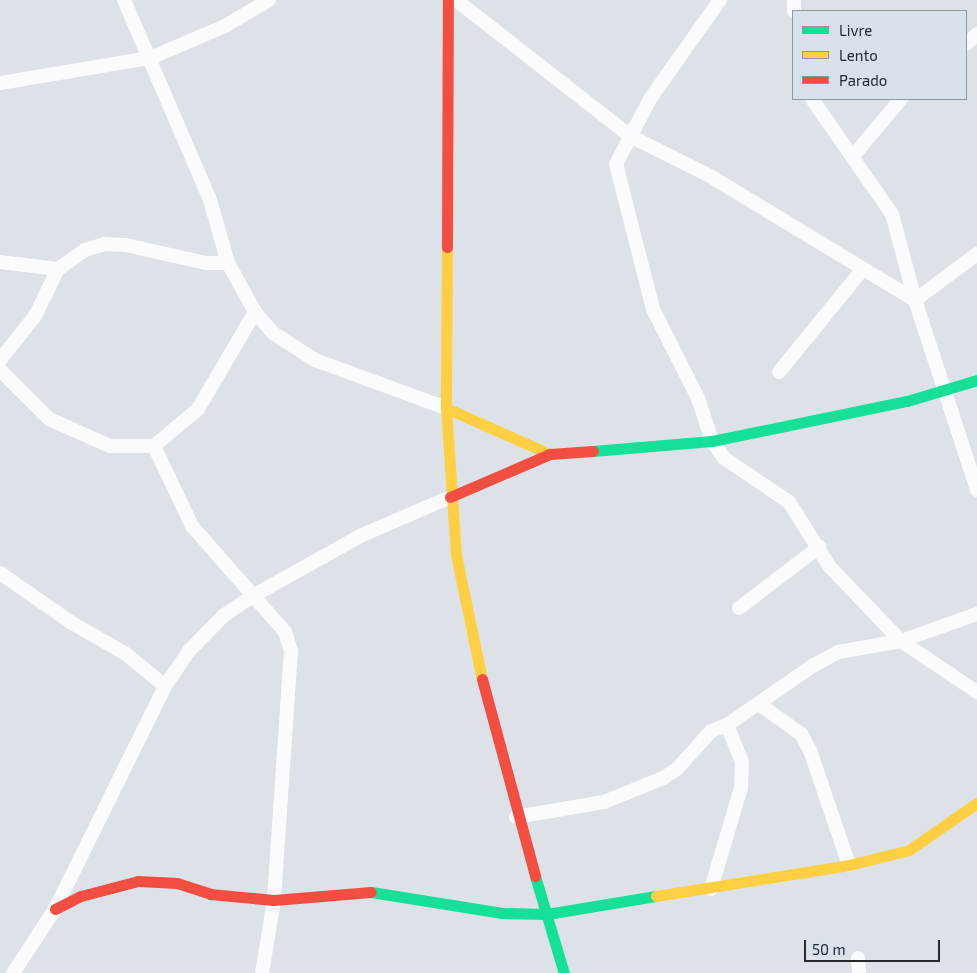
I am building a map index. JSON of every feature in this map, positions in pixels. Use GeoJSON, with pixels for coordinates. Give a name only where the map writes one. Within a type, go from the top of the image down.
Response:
{"type":"FeatureCollection","features":[{"type":"Feature","properties":{"kind":"street"},"geometry":{"type":"LineString","coordinates":[[124,0],[210,200],[228,263],[255,312],[273,332],[315,360],[446,408],[550,454]]}},
{"type":"Feature","properties":{"kind":"street"},"geometry":{"type":"LineString","coordinates":[[0,83],[150,58],[225,26],[269,0]]}},
{"type":"Feature","properties":{"kind":"street"},"geometry":{"type":"LineString","coordinates":[[448,0],[446,408],[450,497],[456,555],[490,720],[516,817],[547,914],[560,972]]}},
{"type":"Feature","properties":{"kind":"street"},"geometry":{"type":"LineString","coordinates":[[456,0],[630,136],[710,176],[915,300]]}},
{"type":"Feature","properties":{"kind":"street"},"geometry":{"type":"LineString","coordinates":[[720,0],[650,99],[616,164],[653,309],[698,398],[712,441],[724,458],[788,502],[848,588],[901,642],[977,692]]}},
{"type":"Feature","properties":{"kind":"street"},"geometry":{"type":"LineString","coordinates":[[967,43],[977,34]]}},
{"type":"Feature","properties":{"kind":"street"},"geometry":{"type":"LineString","coordinates":[[813,100],[854,156],[892,214],[915,300],[946,390],[977,490]]}},
{"type":"Feature","properties":{"kind":"street"},"geometry":{"type":"LineString","coordinates":[[854,156],[900,100]]}},
{"type":"Feature","properties":{"kind":"street"},"geometry":{"type":"LineString","coordinates":[[0,360],[35,316],[58,269],[85,250],[105,244],[161,251],[206,263],[228,263]]}},
{"type":"Feature","properties":{"kind":"street"},"geometry":{"type":"LineString","coordinates":[[915,300],[977,254]]}},
{"type":"Feature","properties":{"kind":"street"},"geometry":{"type":"LineString","coordinates":[[0,262],[58,269]]}},
{"type":"Feature","properties":{"kind":"street"},"geometry":{"type":"LineString","coordinates":[[779,372],[863,269]]}},
{"type":"Feature","properties":{"kind":"street"},"geometry":{"type":"LineString","coordinates":[[0,370],[49,419],[110,446],[154,446],[198,409],[255,312]]}},
{"type":"Feature","properties":{"kind":"street"},"geometry":{"type":"LineString","coordinates":[[13,973],[56,909],[165,686],[189,651],[216,623],[251,597],[360,536],[550,454],[712,441],[946,390],[977,380]]}},
{"type":"Feature","properties":{"kind":"street"},"geometry":{"type":"LineString","coordinates":[[154,446],[192,526],[251,597],[285,632],[291,650],[274,900],[262,973]]}},
{"type":"Feature","properties":{"kind":"street"},"geometry":{"type":"LineString","coordinates":[[739,608],[818,547]]}},
{"type":"Feature","properties":{"kind":"street"},"geometry":{"type":"LineString","coordinates":[[0,573],[72,623],[126,654],[165,686]]}},
{"type":"Feature","properties":{"kind":"street"},"geometry":{"type":"LineString","coordinates":[[516,817],[604,802],[664,778],[677,769],[711,731],[727,725],[759,704],[793,677],[838,652],[901,642],[977,614]]}},
{"type":"Feature","properties":{"kind":"street"},"geometry":{"type":"LineString","coordinates":[[759,704],[801,734],[810,750],[849,865]]}},
{"type":"Feature","properties":{"kind":"street"},"geometry":{"type":"LineString","coordinates":[[711,889],[741,788],[742,762],[727,725]]}},
{"type":"Feature","properties":{"kind":"street"},"geometry":{"type":"LineString","coordinates":[[56,909],[81,896],[138,881],[177,883],[210,894],[274,900],[374,892],[502,913],[547,914],[711,889],[849,865],[909,850],[977,803]]}},
{"type":"Feature","properties":{"kind":"street"},"geometry":{"type":"LineString","coordinates":[[858,958],[859,973]]}},
{"type":"Feature","properties":{"kind":"traffic: fast"},"geometry":{"type":"LineString","coordinates":[[593,451],[712,441],[907,401],[977,380]]}},
{"type":"Feature","properties":{"kind":"traffic: fast"},"geometry":{"type":"LineString","coordinates":[[535,876],[564,973]]}},
{"type":"Feature","properties":{"kind":"traffic: fast"},"geometry":{"type":"LineString","coordinates":[[371,892],[502,913],[547,914],[656,896]]}},
{"type":"Feature","properties":{"kind":"traffic: slow"},"geometry":{"type":"LineString","coordinates":[[447,247],[446,408],[456,555],[482,679]]}},
{"type":"Feature","properties":{"kind":"traffic: slow"},"geometry":{"type":"LineString","coordinates":[[446,408],[550,454]]}},
{"type":"Feature","properties":{"kind":"traffic: slow"},"geometry":{"type":"LineString","coordinates":[[656,896],[849,865],[909,850],[977,803]]}},
{"type":"Feature","properties":{"kind":"traffic: jam"},"geometry":{"type":"LineString","coordinates":[[447,247],[448,0]]}},
{"type":"Feature","properties":{"kind":"traffic: jam"},"geometry":{"type":"LineString","coordinates":[[450,497],[550,454],[593,451]]}},
{"type":"Feature","properties":{"kind":"traffic: jam"},"geometry":{"type":"LineString","coordinates":[[482,679],[535,876]]}},
{"type":"Feature","properties":{"kind":"traffic: jam"},"geometry":{"type":"LineString","coordinates":[[55,909],[81,896],[138,881],[177,883],[210,894],[274,900],[371,892]]}}]}
